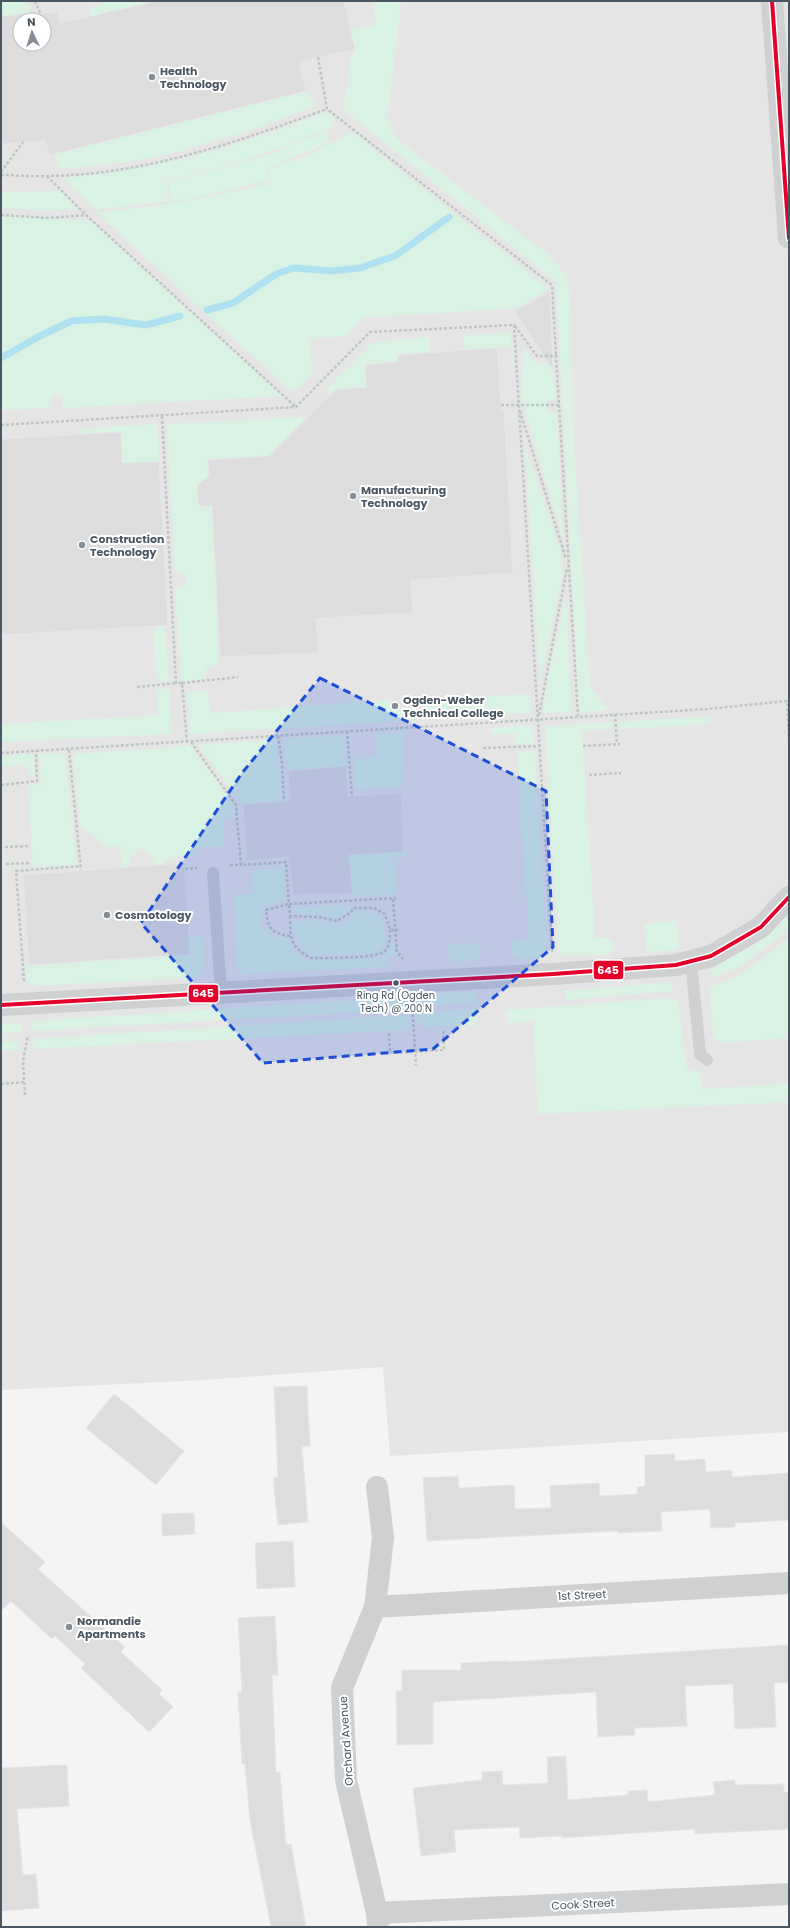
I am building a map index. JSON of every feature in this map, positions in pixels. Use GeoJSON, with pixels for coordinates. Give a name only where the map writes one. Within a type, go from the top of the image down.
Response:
{"type":"FeatureCollection","features":[{"type":"Feature","properties":{"kind":"street"},"geometry":{"type":"LineString","coordinates":[[772,1],[789,238]]}},
{"type":"Feature","properties":{"kind":"street"},"geometry":{"type":"LineString","coordinates":[[1,1005],[553,974],[676,965],[711,956],[761,927],[789,897]]}},
{"type":"Feature","properties":{"kind":"street","name":"Orchard Avenue"},"geometry":{"type":"LineString","coordinates":[[377,1487],[383,1538],[375,1607],[342,1688],[346,1780],[378,1920]]}},
{"type":"Feature","properties":{"kind":"street","name":"1st Street"},"geometry":{"type":"LineString","coordinates":[[375,1607],[789,1583]]}},
{"type":"Feature","properties":{"kind":"street","name":"Cook Street"},"geometry":{"type":"LineString","coordinates":[[378,1920],[789,1894]]}},
{"type":"Feature","properties":{"kind":"lane"},"geometry":{"type":"LineString","coordinates":[[213,873],[221,992]]}},
{"type":"Feature","properties":{"kind":"lane"},"geometry":{"type":"LineString","coordinates":[[691,961],[700,1054],[707,1060]]}},
{"type":"Feature","properties":{"kind":"path"},"geometry":{"type":"LineString","coordinates":[[35,1],[40,12]]}},
{"type":"Feature","properties":{"kind":"path"},"geometry":{"type":"LineString","coordinates":[[318,57],[327,109],[552,285],[558,405],[578,716]]}},
{"type":"Feature","properties":{"kind":"path"},"geometry":{"type":"LineString","coordinates":[[1,173],[47,176],[100,171],[158,162],[208,150],[327,109]]}},
{"type":"Feature","properties":{"kind":"path"},"geometry":{"type":"LineString","coordinates":[[1,173],[23,142]]}},
{"type":"Feature","properties":{"kind":"path"},"geometry":{"type":"LineString","coordinates":[[47,176],[86,215],[296,407]]}},
{"type":"Feature","properties":{"kind":"path"},"geometry":{"type":"LineString","coordinates":[[1,215],[49,218],[86,215]]}},
{"type":"Feature","properties":{"kind":"path"},"geometry":{"type":"LineString","coordinates":[[514,325],[537,356],[556,356]]}},
{"type":"Feature","properties":{"kind":"path"},"geometry":{"type":"LineString","coordinates":[[1,425],[296,407],[370,332],[514,325]]}},
{"type":"Feature","properties":{"kind":"path"},"geometry":{"type":"LineString","coordinates":[[514,325],[553,957]]}},
{"type":"Feature","properties":{"kind":"path"},"geometry":{"type":"LineString","coordinates":[[501,405],[558,405]]}},
{"type":"Feature","properties":{"kind":"path"},"geometry":{"type":"LineString","coordinates":[[519,408],[568,564],[538,719]]}},
{"type":"Feature","properties":{"kind":"path"},"geometry":{"type":"LineString","coordinates":[[162,416],[176,683]]}},
{"type":"Feature","properties":{"kind":"path"},"geometry":{"type":"LineString","coordinates":[[137,687],[238,677]]}},
{"type":"Feature","properties":{"kind":"path"},"geometry":{"type":"LineString","coordinates":[[182,683],[187,742]]}},
{"type":"Feature","properties":{"kind":"path"},"geometry":{"type":"LineString","coordinates":[[1,753],[69,750],[578,716],[707,709],[787,701],[789,743]]}},
{"type":"Feature","properties":{"kind":"path"},"geometry":{"type":"LineString","coordinates":[[584,746],[618,744],[615,714]]}},
{"type":"Feature","properties":{"kind":"path"},"geometry":{"type":"LineString","coordinates":[[347,731],[352,797]]}},
{"type":"Feature","properties":{"kind":"path"},"geometry":{"type":"LineString","coordinates":[[278,736],[282,763],[284,801]]}},
{"type":"Feature","properties":{"kind":"path"},"geometry":{"type":"LineString","coordinates":[[191,741],[236,804],[241,864],[286,862],[290,936],[293,944],[304,955],[311,958],[376,955],[385,950],[390,941],[390,930],[385,914],[374,908],[354,908],[350,913],[337,921],[319,917],[290,916]]}},
{"type":"Feature","properties":{"kind":"path"},"geometry":{"type":"LineString","coordinates":[[483,748],[540,746]]}},
{"type":"Feature","properties":{"kind":"path"},"geometry":{"type":"LineString","coordinates":[[69,750],[81,870]]}},
{"type":"Feature","properties":{"kind":"path"},"geometry":{"type":"LineString","coordinates":[[1,785],[37,781],[36,751]]}},
{"type":"Feature","properties":{"kind":"path"},"geometry":{"type":"LineString","coordinates":[[588,775],[621,773]]}},
{"type":"Feature","properties":{"kind":"path"},"geometry":{"type":"LineString","coordinates":[[5,847],[30,846]]}},
{"type":"Feature","properties":{"kind":"path"},"geometry":{"type":"LineString","coordinates":[[6,864],[31,864]]}},
{"type":"Feature","properties":{"kind":"path"},"geometry":{"type":"LineString","coordinates":[[24,984],[16,871],[81,866]]}},
{"type":"Feature","properties":{"kind":"path"},"geometry":{"type":"LineString","coordinates":[[290,936],[278,934],[271,929],[266,910],[289,904],[395,898],[397,952],[403,960]]}},
{"type":"Feature","properties":{"kind":"path"},"geometry":{"type":"LineString","coordinates":[[390,930],[397,930]]}},
{"type":"Feature","properties":{"kind":"path"},"geometry":{"type":"LineString","coordinates":[[412,1001],[411,1011],[416,1064]]}},
{"type":"Feature","properties":{"kind":"path"},"geometry":{"type":"LineString","coordinates":[[389,1033],[390,1053],[415,1052],[444,1050],[443,1030]]}},
{"type":"Feature","properties":{"kind":"path"},"geometry":{"type":"LineString","coordinates":[[25,1095],[23,1061],[28,1035]]}},
{"type":"Feature","properties":{"kind":"path"},"geometry":{"type":"LineString","coordinates":[[1,1084],[24,1082]]}},
{"type":"Feature","properties":{"kind":"highlighted area"},"geometry":{"type":"Polygon","coordinates":[[[320,678],[546,791],[553,947],[433,1049],[263,1063],[141,923],[242,773],[320,678]]]}},
{"type":"Feature","properties":{"kind":"shaded area","name":"Ogden-Weber Technical College"},"geometry":{"type":"Polygon","coordinates":[[[1,1],[789,1],[789,1432],[390,1456],[383,1367],[204,1380],[1,1390],[1,1]]]}},
{"type":"Feature","properties":{"kind":"green space"},"geometry":{"type":"Polygon","coordinates":[[[1,1],[28,1],[31,12],[12,12],[12,15],[1,16],[1,1]]]}},
{"type":"Feature","properties":{"kind":"green space"},"geometry":{"type":"Polygon","coordinates":[[[107,1],[158,1],[90,16],[89,9],[107,1]]]}},
{"type":"Feature","properties":{"kind":"green space"},"geometry":{"type":"Polygon","coordinates":[[[374,1],[400,1],[401,4],[387,118],[396,138],[550,256],[567,277],[571,306],[573,427],[590,686],[609,710],[579,713],[556,282],[343,109],[348,86],[350,60],[355,49],[351,29],[376,25],[374,1]]]}},
{"type":"Feature","properties":{"kind":"green space"},"geometry":{"type":"Polygon","coordinates":[[[306,91],[317,105],[263,126],[226,138],[170,154],[142,160],[58,169],[55,153],[306,91]]]}},
{"type":"Feature","properties":{"kind":"green space"},"geometry":{"type":"Polygon","coordinates":[[[325,112],[335,119],[332,127],[284,147],[239,162],[166,181],[169,201],[96,210],[62,178],[108,173],[198,155],[252,139],[325,112]]]}},
{"type":"Feature","properties":{"kind":"green space"},"geometry":{"type":"Polygon","coordinates":[[[330,130],[326,144],[267,168],[270,180],[223,192],[172,202],[168,182],[265,156],[330,130]]]}},
{"type":"Feature","properties":{"kind":"green space"},"geometry":{"type":"Polygon","coordinates":[[[352,132],[549,289],[518,308],[361,318],[347,336],[310,339],[312,374],[299,389],[288,389],[97,213],[185,201],[229,193],[272,182],[269,169],[304,157],[352,132]]]}},
{"type":"Feature","properties":{"kind":"green space"},"geometry":{"type":"Polygon","coordinates":[[[59,191],[77,209],[48,211],[1,208],[1,192],[59,191]]]}},
{"type":"Feature","properties":{"kind":"green space"},"geometry":{"type":"Polygon","coordinates":[[[1,217],[89,220],[281,396],[63,408],[62,395],[51,395],[52,408],[1,410],[1,217]]]}},
{"type":"Feature","properties":{"kind":"green space"},"geometry":{"type":"Polygon","coordinates":[[[510,332],[511,347],[464,350],[463,336],[510,332]]]}},
{"type":"Feature","properties":{"kind":"green space"},"geometry":{"type":"Polygon","coordinates":[[[430,337],[430,353],[398,355],[398,362],[365,365],[367,387],[339,389],[339,395],[329,395],[328,388],[373,342],[430,337]]]}},
{"type":"Feature","properties":{"kind":"green space"},"geometry":{"type":"Polygon","coordinates":[[[524,348],[535,363],[552,362],[556,400],[546,401],[547,413],[557,413],[563,539],[521,398],[524,348]]]}},
{"type":"Feature","properties":{"kind":"green space"},"geometry":{"type":"Polygon","coordinates":[[[307,417],[267,457],[209,460],[209,475],[197,486],[199,506],[212,505],[219,666],[205,668],[206,679],[181,681],[175,588],[187,586],[186,573],[175,573],[167,424],[307,417]]]}},
{"type":"Feature","properties":{"kind":"green space"},"geometry":{"type":"Polygon","coordinates":[[[158,424],[159,462],[122,463],[121,432],[79,434],[78,429],[158,424]]]}},
{"type":"Feature","properties":{"kind":"green space"},"geometry":{"type":"Polygon","coordinates":[[[525,447],[561,551],[563,573],[540,683],[525,447]]]}},
{"type":"Feature","properties":{"kind":"green space"},"geometry":{"type":"Polygon","coordinates":[[[566,593],[572,712],[543,713],[546,689],[566,593]]]}},
{"type":"Feature","properties":{"kind":"green space"},"geometry":{"type":"Polygon","coordinates":[[[165,626],[169,681],[157,682],[153,627],[165,626]]]}},
{"type":"Feature","properties":{"kind":"green space"},"geometry":{"type":"Polygon","coordinates":[[[157,689],[169,689],[172,734],[1,742],[1,724],[158,715],[157,689]]]}},
{"type":"Feature","properties":{"kind":"green space"},"geometry":{"type":"Polygon","coordinates":[[[187,691],[207,691],[211,713],[388,700],[398,704],[401,710],[402,721],[190,734],[187,691]]]}},
{"type":"Feature","properties":{"kind":"green space"},"geometry":{"type":"Polygon","coordinates":[[[530,694],[532,713],[424,719],[424,710],[430,699],[530,694]]]}},
{"type":"Feature","properties":{"kind":"green space"},"geometry":{"type":"Polygon","coordinates":[[[710,716],[711,724],[619,729],[618,722],[710,716]]]}},
{"type":"Feature","properties":{"kind":"green space"},"geometry":{"type":"Polygon","coordinates":[[[611,722],[611,729],[582,731],[595,938],[612,938],[614,942],[613,948],[609,955],[559,956],[545,726],[611,722]]]}},
{"type":"Feature","properties":{"kind":"green space"},"geometry":{"type":"Polygon","coordinates":[[[531,725],[534,743],[516,744],[515,733],[490,734],[491,728],[531,725]]]}},
{"type":"Feature","properties":{"kind":"green space"},"geometry":{"type":"Polygon","coordinates":[[[403,732],[402,787],[355,789],[354,760],[376,756],[376,739],[373,734],[403,732]]]}},
{"type":"Feature","properties":{"kind":"green space"},"geometry":{"type":"Polygon","coordinates":[[[345,735],[346,766],[288,771],[283,739],[345,735]]]}},
{"type":"Feature","properties":{"kind":"green space"},"geometry":{"type":"Polygon","coordinates":[[[276,739],[282,801],[243,804],[198,745],[276,739]]]}},
{"type":"Feature","properties":{"kind":"green space"},"geometry":{"type":"Polygon","coordinates":[[[191,746],[234,805],[234,817],[223,819],[223,846],[196,848],[192,854],[164,860],[164,865],[154,866],[153,858],[141,848],[130,859],[130,867],[122,867],[120,846],[106,847],[80,825],[73,754],[191,746]]]}},
{"type":"Feature","properties":{"kind":"green space"},"geometry":{"type":"Polygon","coordinates":[[[517,751],[535,751],[547,957],[519,959],[512,955],[512,941],[529,939],[517,751]]]}},
{"type":"Feature","properties":{"kind":"green space"},"geometry":{"type":"Polygon","coordinates":[[[65,753],[77,865],[33,867],[28,786],[41,784],[39,754],[65,753]]]}},
{"type":"Feature","properties":{"kind":"green space"},"geometry":{"type":"Polygon","coordinates":[[[33,754],[35,776],[29,776],[27,765],[1,766],[1,756],[33,754]]]}},
{"type":"Feature","properties":{"kind":"green space"},"geometry":{"type":"Polygon","coordinates":[[[409,851],[407,856],[394,857],[396,894],[353,897],[349,855],[409,851]]]}},
{"type":"Feature","properties":{"kind":"green space"},"geometry":{"type":"Polygon","coordinates":[[[283,869],[285,901],[264,906],[260,923],[272,937],[287,937],[296,954],[306,960],[380,959],[388,952],[393,940],[394,956],[386,958],[385,967],[237,974],[234,895],[254,893],[252,870],[283,869]]]}},
{"type":"Feature","properties":{"kind":"green space"},"geometry":{"type":"Polygon","coordinates":[[[350,905],[347,912],[336,919],[320,914],[302,915],[296,912],[293,908],[350,905]]]}},
{"type":"Feature","properties":{"kind":"green space"},"geometry":{"type":"Polygon","coordinates":[[[365,910],[375,913],[381,917],[382,920],[386,937],[385,943],[376,953],[310,956],[300,945],[294,932],[292,922],[316,920],[337,925],[344,924],[355,912],[365,910]]]}},
{"type":"Feature","properties":{"kind":"green space"},"geometry":{"type":"Polygon","coordinates":[[[789,914],[789,927],[785,932],[743,965],[709,979],[711,969],[753,946],[789,914]]]}},
{"type":"Feature","properties":{"kind":"green space"},"geometry":{"type":"Polygon","coordinates":[[[676,921],[679,936],[677,950],[652,952],[646,950],[644,924],[676,921]]]}},
{"type":"Feature","properties":{"kind":"green space"},"geometry":{"type":"Polygon","coordinates":[[[202,936],[204,953],[203,966],[198,975],[194,978],[31,986],[26,980],[26,966],[190,955],[189,937],[202,936]]]}},
{"type":"Feature","properties":{"kind":"green space"},"geometry":{"type":"Polygon","coordinates":[[[789,936],[789,1038],[719,1043],[713,1036],[710,987],[743,973],[762,960],[789,936]]]}},
{"type":"Feature","properties":{"kind":"green space"},"geometry":{"type":"Polygon","coordinates":[[[477,943],[482,951],[476,960],[456,962],[447,955],[449,944],[477,943]]]}},
{"type":"Feature","properties":{"kind":"green space"},"geometry":{"type":"Polygon","coordinates":[[[671,982],[675,984],[670,991],[566,1000],[564,991],[671,982]]]}},
{"type":"Feature","properties":{"kind":"green space"},"geometry":{"type":"Polygon","coordinates":[[[474,991],[477,1003],[416,1006],[418,996],[474,991]]]}},
{"type":"Feature","properties":{"kind":"green space"},"geometry":{"type":"Polygon","coordinates":[[[405,997],[409,1009],[32,1031],[31,1021],[405,997]]]}},
{"type":"Feature","properties":{"kind":"green space"},"geometry":{"type":"Polygon","coordinates":[[[670,998],[678,1000],[687,1070],[700,1072],[702,1089],[789,1083],[789,1102],[538,1114],[533,1021],[508,1023],[505,1010],[670,998]]]}},
{"type":"Feature","properties":{"kind":"green space"},"geometry":{"type":"Polygon","coordinates":[[[477,1009],[477,1021],[473,1025],[423,1027],[413,1013],[477,1009]]]}},
{"type":"Feature","properties":{"kind":"green space"},"geometry":{"type":"Polygon","coordinates":[[[409,1015],[406,1030],[34,1049],[32,1039],[409,1015]]]}},
{"type":"Feature","properties":{"kind":"green space"},"geometry":{"type":"Polygon","coordinates":[[[22,1023],[22,1032],[1,1033],[1,1024],[22,1023]]]}},
{"type":"Feature","properties":{"kind":"green space"},"geometry":{"type":"Polygon","coordinates":[[[20,1041],[21,1050],[1,1051],[1,1042],[20,1041]]]}},
{"type":"Feature","properties":{"kind":"building","name":"Health Technology"},"geometry":{"type":"Polygon","coordinates":[[[158,1],[344,1],[355,49],[299,62],[306,91],[50,155],[45,141],[1,144],[1,16],[12,15],[12,52],[52,52],[52,12],[57,12],[61,23],[158,1]]]}},
{"type":"Feature","properties":{"kind":"building"},"geometry":{"type":"Polygon","coordinates":[[[550,291],[553,370],[515,312],[550,291]]]}},
{"type":"Feature","properties":{"kind":"building","name":"Manufacturing Technology"},"geometry":{"type":"Polygon","coordinates":[[[497,348],[501,409],[504,409],[513,573],[411,580],[413,613],[316,618],[319,653],[220,657],[212,505],[199,506],[197,486],[209,475],[208,460],[269,456],[335,390],[367,387],[365,365],[398,362],[398,355],[497,348]]]}},
{"type":"Feature","properties":{"kind":"building","name":"Construction Technology"},"geometry":{"type":"Polygon","coordinates":[[[121,432],[122,463],[159,462],[168,625],[1,635],[1,439],[121,432]]]}},
{"type":"Feature","properties":{"kind":"building"},"geometry":{"type":"Polygon","coordinates":[[[346,766],[348,797],[401,793],[403,852],[349,855],[352,893],[294,895],[288,857],[247,861],[243,804],[290,801],[288,771],[346,766]]]}},
{"type":"Feature","properties":{"kind":"building","name":"Cosmotology"},"geometry":{"type":"Polygon","coordinates":[[[184,863],[190,954],[29,965],[23,875],[184,863]]]}},
{"type":"Feature","properties":{"kind":"building"},"geometry":{"type":"Polygon","coordinates":[[[307,1386],[310,1446],[302,1447],[308,1522],[278,1525],[273,1478],[278,1477],[274,1387],[307,1386]]]}},
{"type":"Feature","properties":{"kind":"building"},"geometry":{"type":"Polygon","coordinates":[[[114,1394],[184,1451],[156,1485],[86,1428],[114,1394]]]}},
{"type":"Feature","properties":{"kind":"building"},"geometry":{"type":"Polygon","coordinates":[[[675,1454],[675,1461],[705,1459],[706,1472],[732,1470],[732,1477],[789,1473],[789,1520],[735,1523],[735,1527],[711,1528],[710,1509],[661,1512],[662,1531],[618,1533],[618,1531],[427,1541],[423,1478],[458,1476],[459,1488],[514,1485],[515,1509],[551,1508],[550,1486],[599,1483],[600,1496],[637,1494],[637,1487],[645,1486],[645,1455],[675,1454]]]}},
{"type":"Feature","properties":{"kind":"building"},"geometry":{"type":"Polygon","coordinates":[[[194,1513],[195,1534],[162,1536],[162,1514],[194,1513]]]}},
{"type":"Feature","properties":{"kind":"building","name":"Normandie Apartments"},"geometry":{"type":"Polygon","coordinates":[[[1,1522],[45,1562],[38,1569],[125,1647],[121,1652],[162,1690],[159,1694],[173,1707],[149,1732],[81,1668],[85,1664],[55,1636],[52,1639],[11,1601],[1,1611],[1,1522]]]}},
{"type":"Feature","properties":{"kind":"building"},"geometry":{"type":"Polygon","coordinates":[[[293,1541],[295,1587],[257,1589],[255,1543],[293,1541]]]}},
{"type":"Feature","properties":{"kind":"building"},"geometry":{"type":"Polygon","coordinates":[[[275,1616],[278,1675],[272,1675],[276,1773],[280,1772],[286,1845],[291,1844],[306,1927],[271,1927],[250,1821],[245,1764],[242,1764],[238,1692],[242,1692],[238,1618],[275,1616]]]}},
{"type":"Feature","properties":{"kind":"building"},"geometry":{"type":"Polygon","coordinates":[[[789,1645],[789,1682],[774,1683],[776,1727],[735,1729],[733,1684],[685,1686],[687,1726],[634,1728],[635,1735],[598,1737],[596,1692],[433,1702],[433,1744],[397,1745],[396,1691],[402,1691],[402,1670],[461,1670],[461,1663],[507,1662],[789,1645]]]}},
{"type":"Feature","properties":{"kind":"building"},"geometry":{"type":"Polygon","coordinates":[[[566,1756],[568,1800],[628,1795],[628,1791],[647,1790],[648,1802],[715,1795],[713,1782],[735,1780],[735,1785],[784,1784],[784,1792],[789,1792],[789,1829],[695,1834],[695,1829],[562,1838],[562,1836],[520,1838],[519,1827],[454,1830],[456,1852],[421,1856],[413,1788],[482,1780],[482,1772],[502,1771],[503,1785],[548,1783],[547,1757],[566,1756]]]}},
{"type":"Feature","properties":{"kind":"building"},"geometry":{"type":"Polygon","coordinates":[[[67,1765],[69,1806],[17,1809],[23,1875],[36,1874],[39,1908],[1,1911],[1,1768],[67,1765]]]}},
{"type":"Feature","properties":{"kind":"waterway"},"geometry":{"type":"LineString","coordinates":[[207,310],[233,303],[276,274],[294,268],[331,271],[360,268],[395,256],[449,217]]}},
{"type":"Feature","properties":{"kind":"waterway"},"geometry":{"type":"LineString","coordinates":[[1,358],[38,337],[71,321],[104,319],[146,325],[180,316]]}},
{"type":"Feature","properties":{"kind":"transit line","name":"645"},"geometry":{"type":"LineString","coordinates":[[772,1],[789,238]]}},
{"type":"Feature","properties":{"kind":"transit line","name":"645"},"geometry":{"type":"LineString","coordinates":[[1,1005],[553,974],[676,965],[711,956],[761,927],[789,897]]}},
{"type":"Feature","properties":{"kind":"place","name":"Health Technology"},"geometry":{"type":"Point","coordinates":[152,77]}},
{"type":"Feature","properties":{"kind":"place","name":"Manufacturing Technology"},"geometry":{"type":"Point","coordinates":[353,496]}},
{"type":"Feature","properties":{"kind":"place","name":"Construction Technology"},"geometry":{"type":"Point","coordinates":[82,545]}},
{"type":"Feature","properties":{"kind":"place","name":"Ogden-Weber Technical College"},"geometry":{"type":"Point","coordinates":[395,706]}},
{"type":"Feature","properties":{"kind":"place","name":"Cosmotology"},"geometry":{"type":"Point","coordinates":[107,915]}},
{"type":"Feature","properties":{"kind":"place","name":"Ring Rd (Ogden Tech) @ 200 N"},"geometry":{"type":"Point","coordinates":[396,983]}},
{"type":"Feature","properties":{"kind":"place","name":"Normandie Apartments"},"geometry":{"type":"Point","coordinates":[69,1627]}}]}
